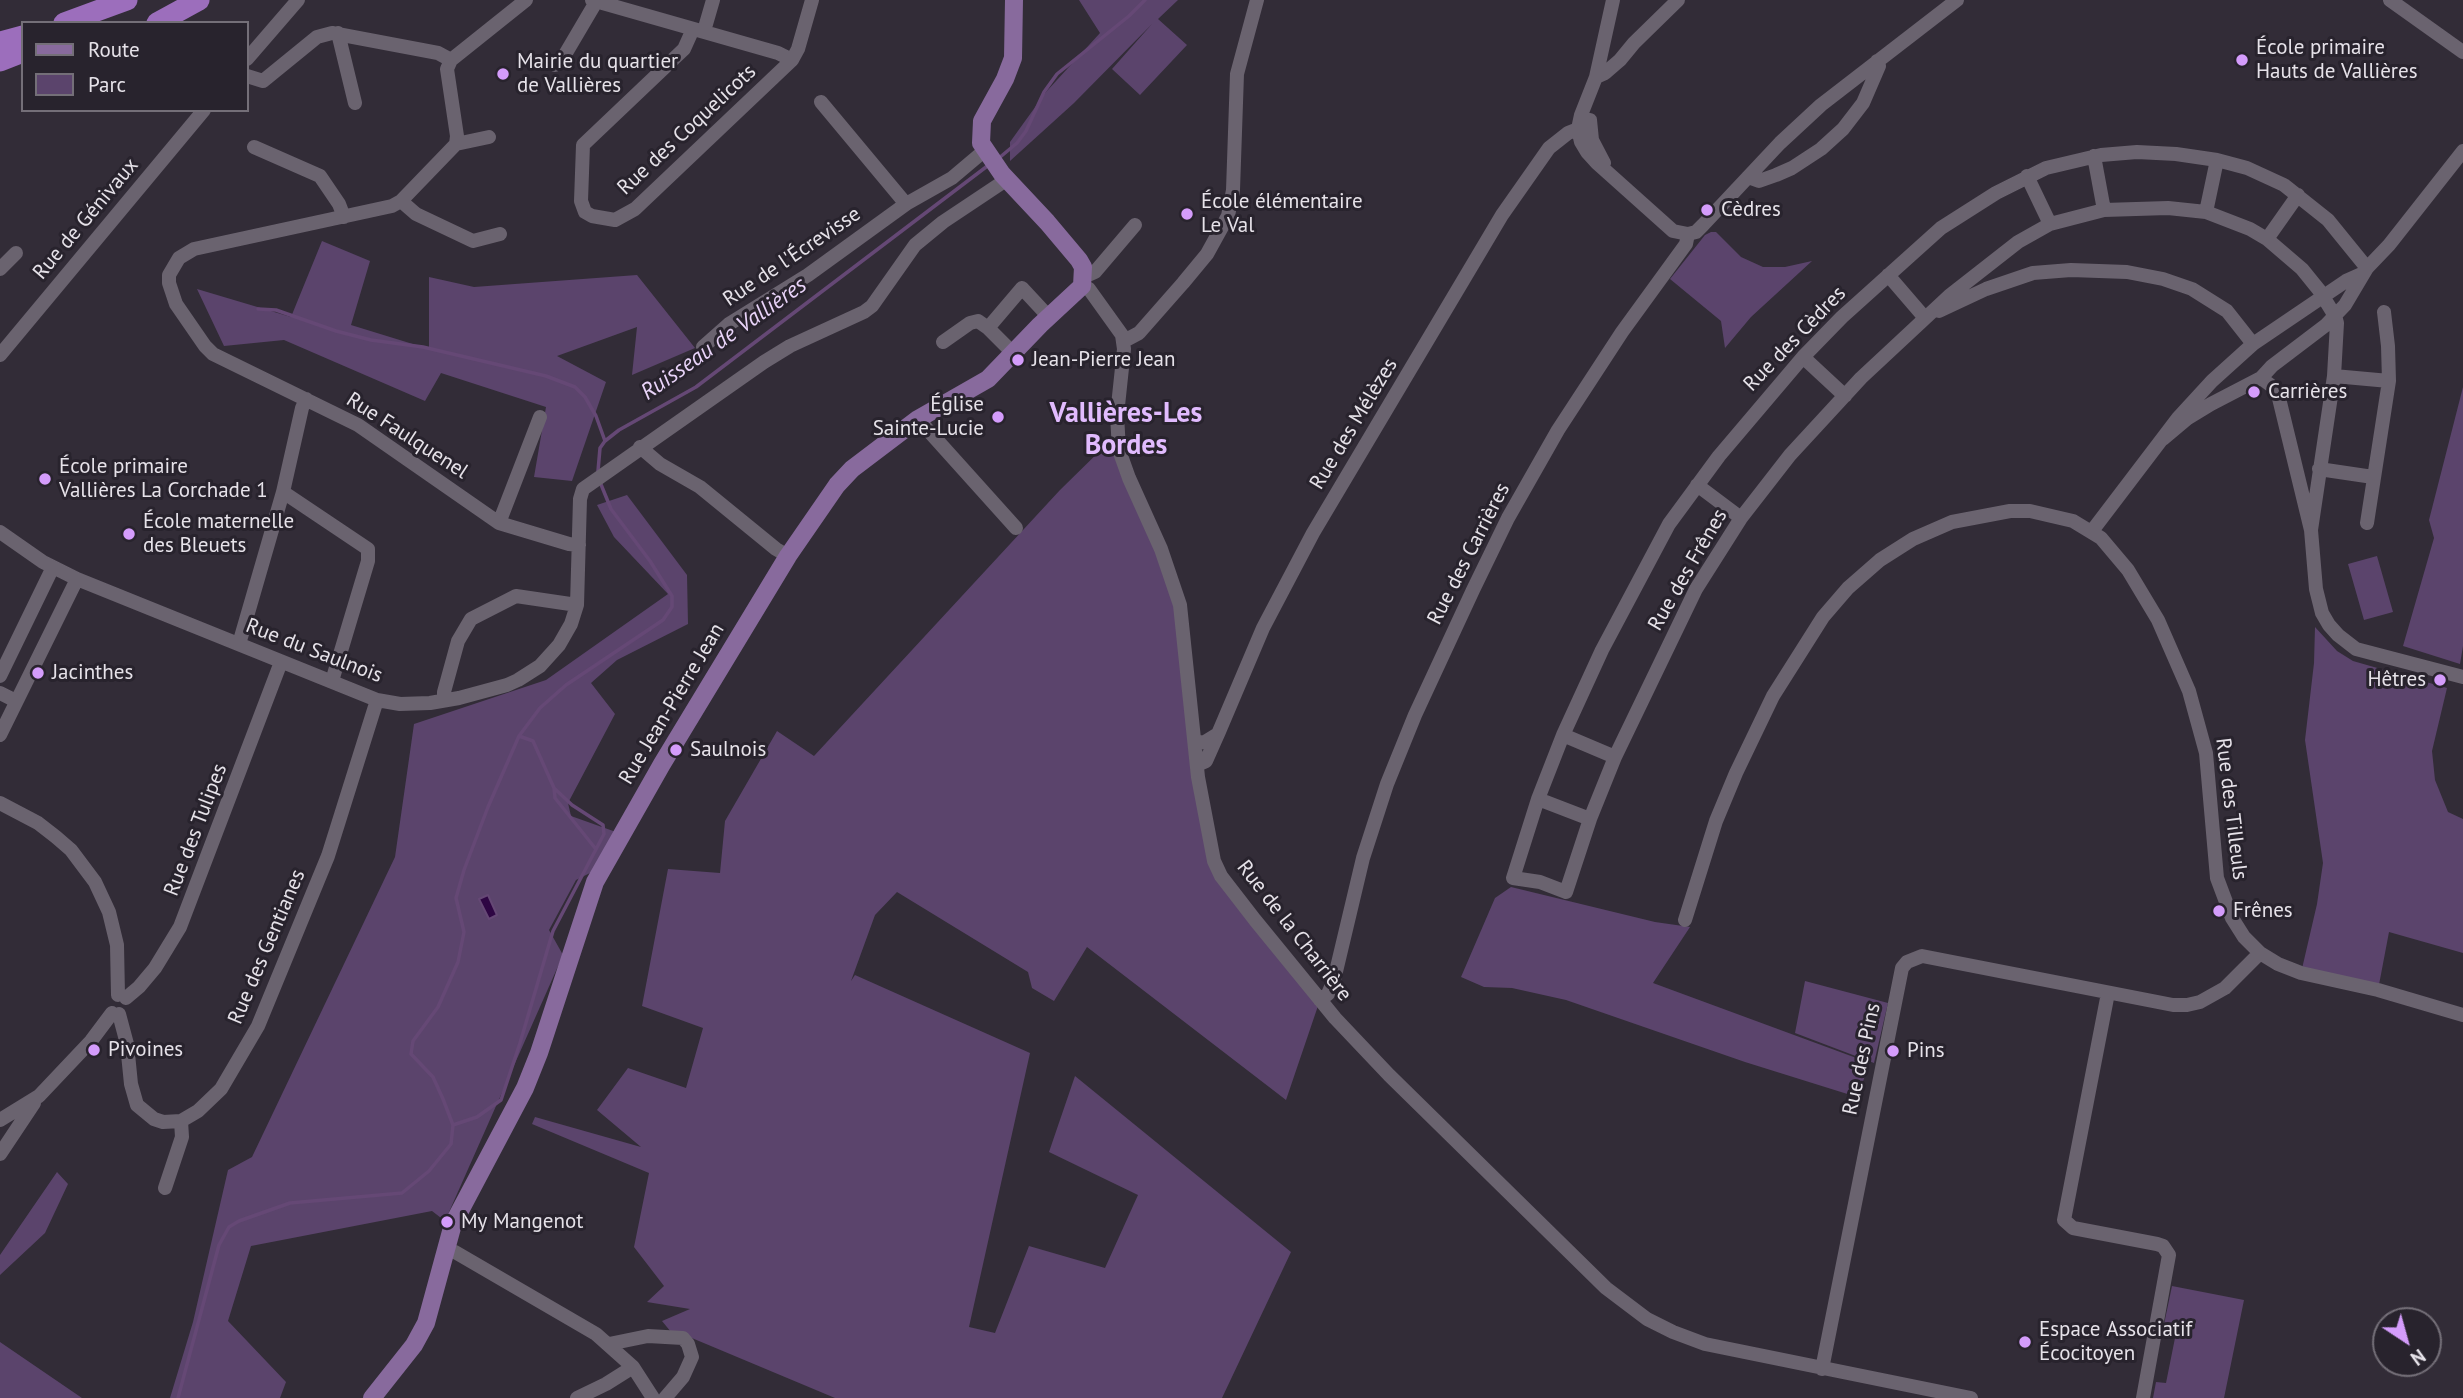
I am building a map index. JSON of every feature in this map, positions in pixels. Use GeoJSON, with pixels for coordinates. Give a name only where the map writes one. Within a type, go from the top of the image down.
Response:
{"type":"FeatureCollection","features":[{"type":"Feature","properties":{"kind":"highway"},"geometry":{"type":"LineString","coordinates":[[69,21],[127,0]]}},
{"type":"Feature","properties":{"kind":"highway"},"geometry":{"type":"LineString","coordinates":[[98,21],[142,0]]}},
{"type":"Feature","properties":{"kind":"highway"},"geometry":{"type":"LineString","coordinates":[[161,21],[199,0]]}},
{"type":"Feature","properties":{"kind":"highway"},"geometry":{"type":"LineString","coordinates":[[0,42],[21,37]]}},
{"type":"Feature","properties":{"kind":"highway"},"geometry":{"type":"LineString","coordinates":[[0,61],[21,53]]}},
{"type":"Feature","properties":{"kind":"highway"},"geometry":{"type":"LineString","coordinates":[[0,75],[21,70]]}},
{"type":"Feature","properties":{"kind":"main road"},"geometry":{"type":"LineString","coordinates":[[1014,0],[1013,58],[982,121],[981,144],[1004,177],[1063,240],[1083,267],[1083,281]]}},
{"type":"Feature","properties":{"kind":"main road","name":"Rue Jean-Pierre Jean"},"geometry":{"type":"LineString","coordinates":[[372,1398],[421,1335],[430,1312],[453,1224],[525,1088],[595,882],[662,764],[788,556],[837,485],[852,469],[918,419],[988,379],[1083,281]]}},
{"type":"Feature","properties":{"kind":"street"},"geometry":{"type":"LineString","coordinates":[[273,29],[285,0]]}},
{"type":"Feature","properties":{"kind":"street"},"geometry":{"type":"LineString","coordinates":[[248,58],[298,0]]}},
{"type":"Feature","properties":{"kind":"street"},"geometry":{"type":"LineString","coordinates":[[456,144],[447,69],[451,60],[526,0]]}},
{"type":"Feature","properties":{"kind":"street","name":"Rue des Coquelicots"},"geometry":{"type":"LineString","coordinates":[[713,0],[698,30],[684,49],[583,145],[581,201],[586,212],[592,216],[615,220],[635,209],[792,60]]}},
{"type":"Feature","properties":{"kind":"street"},"geometry":{"type":"LineString","coordinates":[[555,65],[563,58],[594,1],[785,55],[792,60],[798,49],[812,0]]}},
{"type":"Feature","properties":{"kind":"street"},"geometry":{"type":"LineString","coordinates":[[1135,225],[1096,272],[1083,281],[1119,329],[1124,341],[1139,332],[1184,284],[1208,254],[1228,216],[1233,190],[1237,74],[1257,0]]}},
{"type":"Feature","properties":{"kind":"street"},"geometry":{"type":"LineString","coordinates":[[1613,0],[1595,77],[1581,115],[1587,152],[1673,231],[1688,234]]}},
{"type":"Feature","properties":{"kind":"street"},"geometry":{"type":"LineString","coordinates":[[1595,77],[1620,61],[1634,43],[1678,0]]}},
{"type":"Feature","properties":{"kind":"street","name":"Rue des Carrières"},"geometry":{"type":"LineString","coordinates":[[1321,1000],[1332,986],[1363,858],[1387,784],[1415,715],[1508,519],[1558,430],[1616,341],[1686,244],[1688,234],[1696,232],[1821,105],[1958,0]]}},
{"type":"Feature","properties":{"kind":"street"},"geometry":{"type":"LineString","coordinates":[[2390,0],[2463,52]]}},
{"type":"Feature","properties":{"kind":"street"},"geometry":{"type":"LineString","coordinates":[[1606,27],[1615,38],[1634,43]]}},
{"type":"Feature","properties":{"kind":"street"},"geometry":{"type":"LineString","coordinates":[[248,76],[263,80],[317,37],[327,33],[438,53],[451,60]]}},
{"type":"Feature","properties":{"kind":"street"},"geometry":{"type":"LineString","coordinates":[[338,33],[355,103]]}},
{"type":"Feature","properties":{"kind":"street"},"geometry":{"type":"LineString","coordinates":[[1601,51],[1614,51],[1634,43]]}},
{"type":"Feature","properties":{"kind":"street"},"geometry":{"type":"LineString","coordinates":[[1748,177],[1759,181],[1776,176],[1821,149],[1843,129],[1863,103],[1880,66],[1877,61]]}},
{"type":"Feature","properties":{"kind":"street"},"geometry":{"type":"LineString","coordinates":[[821,102],[906,204]]}},
{"type":"Feature","properties":{"kind":"street","name":"Rue de Génivaux"},"geometry":{"type":"LineString","coordinates":[[0,355],[202,112]]}},
{"type":"Feature","properties":{"kind":"street","name":"Rue des Mélèzes"},"geometry":{"type":"LineString","coordinates":[[1197,765],[1206,761],[1264,628],[1313,533],[1503,215],[1549,148],[1585,135]]}},
{"type":"Feature","properties":{"kind":"street"},"geometry":{"type":"LineString","coordinates":[[254,146],[320,176],[344,216],[392,206],[401,201],[456,144],[489,137]]}},
{"type":"Feature","properties":{"kind":"street"},"geometry":{"type":"LineString","coordinates":[[2163,439],[2188,418],[2261,377],[2335,316],[2366,271],[2463,151]]}},
{"type":"Feature","properties":{"kind":"street","name":"Rue des Cèdres"},"geometry":{"type":"LineString","coordinates":[[1566,892],[1513,878],[1538,799],[1563,736],[1602,650],[1663,535],[1697,485],[1748,420],[1803,357],[1941,228],[2027,176],[2068,162],[2094,156],[2137,152],[2217,160],[2247,168],[2298,194],[2328,219],[2366,271]]}},
{"type":"Feature","properties":{"kind":"street","name":"Rue de l'Écrevisse"},"geometry":{"type":"LineString","coordinates":[[703,347],[729,324],[808,275],[906,204],[952,178],[986,153]]}},
{"type":"Feature","properties":{"kind":"street"},"geometry":{"type":"LineString","coordinates":[[2094,156],[2104,210]]}},
{"type":"Feature","properties":{"kind":"street"},"geometry":{"type":"LineString","coordinates":[[2206,212],[2217,160]]}},
{"type":"Feature","properties":{"kind":"street"},"geometry":{"type":"LineString","coordinates":[[2027,176],[2050,224]]}},
{"type":"Feature","properties":{"kind":"street"},"geometry":{"type":"LineString","coordinates":[[788,556],[700,487],[660,464],[640,447],[781,352],[864,312],[872,306],[915,245],[1004,177]]}},
{"type":"Feature","properties":{"kind":"street"},"geometry":{"type":"LineString","coordinates":[[2267,239],[2298,194]]}},
{"type":"Feature","properties":{"kind":"street"},"geometry":{"type":"LineString","coordinates":[[401,201],[416,214],[473,241],[500,234]]}},
{"type":"Feature","properties":{"kind":"street","name":"Rue des Frênes"},"geometry":{"type":"LineString","coordinates":[[1566,892],[1590,818],[1615,757],[1696,589],[1741,518],[1790,455],[1845,396],[1895,345],[1980,270],[2018,242],[2050,224],[2104,210],[2168,208],[2206,212],[2250,229],[2267,239],[2302,269],[2335,316]]}},
{"type":"Feature","properties":{"kind":"street","name":"Rue Faulquenel"},"geometry":{"type":"LineString","coordinates":[[344,216],[194,249],[179,258],[169,275],[170,293],[213,354],[358,425],[499,523],[579,545]]}},
{"type":"Feature","properties":{"kind":"street"},"geometry":{"type":"LineString","coordinates":[[0,269],[16,253]]}},
{"type":"Feature","properties":{"kind":"street"},"geometry":{"type":"LineString","coordinates":[[1980,270],[1979,277],[1986,289]]}},
{"type":"Feature","properties":{"kind":"street","name":"Rue des Frênes"},"geometry":{"type":"LineString","coordinates":[[1925,318],[1986,289],[2033,273],[2071,270],[2127,272],[2163,279],[2192,289],[2227,311],[2253,344]]}},
{"type":"Feature","properties":{"kind":"street"},"geometry":{"type":"LineString","coordinates":[[2092,531],[2178,418],[2212,381],[2253,344],[2346,281],[2366,271]]}},
{"type":"Feature","properties":{"kind":"street"},"geometry":{"type":"LineString","coordinates":[[1888,275],[1925,318]]}},
{"type":"Feature","properties":{"kind":"street"},"geometry":{"type":"LineString","coordinates":[[988,328],[1022,288],[1048,316]]}},
{"type":"Feature","properties":{"kind":"street"},"geometry":{"type":"LineString","coordinates":[[2367,523],[2389,381],[2384,312]]}},
{"type":"Feature","properties":{"kind":"street"},"geometry":{"type":"LineString","coordinates":[[2310,490],[2319,469],[2333,376],[2337,344],[2335,316]]}},
{"type":"Feature","properties":{"kind":"street"},"geometry":{"type":"LineString","coordinates":[[943,342],[974,321],[982,322],[1012,352]]}},
{"type":"Feature","properties":{"kind":"street","name":"Rue de la Charrière"},"geometry":{"type":"LineString","coordinates":[[1124,341],[1117,404],[1118,440],[1126,469],[1161,549],[1180,605],[1197,765],[1214,861],[1221,876],[1321,1000],[1389,1075],[1626,1305],[1665,1328],[1704,1344],[1971,1398]]}},
{"type":"Feature","properties":{"kind":"street"},"geometry":{"type":"LineString","coordinates":[[1803,357],[1845,396]]}},
{"type":"Feature","properties":{"kind":"street"},"geometry":{"type":"LineString","coordinates":[[2333,376],[2389,381]]}},
{"type":"Feature","properties":{"kind":"street"},"geometry":{"type":"LineString","coordinates":[[2261,377],[2277,390],[2310,490],[2316,589],[2322,613],[2338,635],[2356,649],[2463,677]]}},
{"type":"Feature","properties":{"kind":"street"},"geometry":{"type":"LineString","coordinates":[[2212,381],[2222,397]]}},
{"type":"Feature","properties":{"kind":"street"},"geometry":{"type":"LineString","coordinates":[[239,644],[283,492],[306,399]]}},
{"type":"Feature","properties":{"kind":"street"},"geometry":{"type":"LineString","coordinates":[[499,523],[540,417]]}},
{"type":"Feature","properties":{"kind":"street"},"geometry":{"type":"LineString","coordinates":[[918,419],[1016,528]]}},
{"type":"Feature","properties":{"kind":"street","name":"Rue du Saulnois"},"geometry":{"type":"LineString","coordinates":[[0,531],[53,568],[77,579],[377,700],[414,704],[444,701],[507,685],[540,666],[566,635],[577,605],[580,499],[583,489],[640,447]]}},
{"type":"Feature","properties":{"kind":"street"},"geometry":{"type":"LineString","coordinates":[[2319,469],[2373,477]]}},
{"type":"Feature","properties":{"kind":"street"},"geometry":{"type":"LineString","coordinates":[[1697,485],[1741,518]]}},
{"type":"Feature","properties":{"kind":"street"},"geometry":{"type":"LineString","coordinates":[[283,492],[368,548],[368,561],[332,681]]}},
{"type":"Feature","properties":{"kind":"street","name":"Rue des Tilleuls"},"geometry":{"type":"LineString","coordinates":[[1685,920],[1716,821],[1756,729],[1796,656],[1823,617],[1848,588],[1880,560],[1913,539],[1952,522],[2010,511],[2030,511],[2073,521],[2092,531],[2116,553],[2145,594],[2189,691],[2206,753],[2217,878],[2232,918],[2244,937],[2260,953],[2301,973],[2378,990],[2463,1015]]}},
{"type":"Feature","properties":{"kind":"street"},"geometry":{"type":"LineString","coordinates":[[0,676],[53,568]]}},
{"type":"Feature","properties":{"kind":"street"},"geometry":{"type":"LineString","coordinates":[[0,735],[77,579]]}},
{"type":"Feature","properties":{"kind":"street"},"geometry":{"type":"LineString","coordinates":[[444,701],[458,641],[471,619],[516,596],[577,605]]}},
{"type":"Feature","properties":{"kind":"street","name":"Rue des Tulipes"},"geometry":{"type":"LineString","coordinates":[[122,997],[146,979],[180,928],[281,662]]}},
{"type":"Feature","properties":{"kind":"street"},"geometry":{"type":"LineString","coordinates":[[0,693],[16,701]]}},
{"type":"Feature","properties":{"kind":"street","name":"Rue des Gentianes"},"geometry":{"type":"LineString","coordinates":[[181,1121],[198,1111],[221,1090],[258,1026],[328,856],[377,700]]}},
{"type":"Feature","properties":{"kind":"street"},"geometry":{"type":"LineString","coordinates":[[1195,743],[1205,742],[1218,734]]}},
{"type":"Feature","properties":{"kind":"street"},"geometry":{"type":"LineString","coordinates":[[1563,736],[1615,757]]}},
{"type":"Feature","properties":{"kind":"street"},"geometry":{"type":"LineString","coordinates":[[1538,799],[1590,818]]}},
{"type":"Feature","properties":{"kind":"street"},"geometry":{"type":"LineString","coordinates":[[0,803],[56,836],[71,850],[95,882],[109,912],[117,945],[124,1008],[116,1013],[39,1096],[0,1154]]}},
{"type":"Feature","properties":{"kind":"street","name":"Rue des Pins"},"geometry":{"type":"LineString","coordinates":[[1822,1369],[1902,968],[1913,958],[1922,957],[2173,1004],[2200,1002],[2225,988],[2260,953]]}},
{"type":"Feature","properties":{"kind":"street"},"geometry":{"type":"LineString","coordinates":[[2109,993],[2064,1220],[2073,1227],[2157,1244],[2169,1255],[2143,1398]]}},
{"type":"Feature","properties":{"kind":"street"},"geometry":{"type":"LineString","coordinates":[[116,1013],[127,1044],[131,1084],[137,1105],[154,1119],[163,1122],[181,1121],[182,1136],[164,1188]]}},
{"type":"Feature","properties":{"kind":"street"},"geometry":{"type":"LineString","coordinates":[[0,1120],[39,1096]]}},
{"type":"Feature","properties":{"kind":"street"},"geometry":{"type":"LineString","coordinates":[[446,1250],[455,1252],[609,1344],[633,1367],[653,1398]]}},
{"type":"Feature","properties":{"kind":"street"},"geometry":{"type":"LineString","coordinates":[[609,1344],[648,1336],[683,1338],[692,1357],[683,1377],[665,1398]]}},
{"type":"Feature","properties":{"kind":"street"},"geometry":{"type":"LineString","coordinates":[[577,1398],[633,1367]]}},
{"type":"Feature","properties":{"kind":"green space"},"geometry":{"type":"Polygon","coordinates":[[[1079,0],[1178,0],[1158,19],[1187,45],[1140,95],[1112,69],[1152,24],[1074,103],[1010,161],[1010,142],[1046,92],[1100,33],[1079,0]]]}},
{"type":"Feature","properties":{"kind":"green space"},"geometry":{"type":"Polygon","coordinates":[[[1716,232],[1741,257],[1763,267],[1785,267],[1812,261],[1751,317],[1725,348],[1721,321],[1670,279],[1705,235],[1716,232]]]}},
{"type":"Feature","properties":{"kind":"green space"},"geometry":{"type":"Polygon","coordinates":[[[322,241],[370,261],[351,325],[429,349],[429,277],[474,287],[637,275],[695,348],[632,375],[637,327],[557,356],[606,382],[572,481],[534,477],[546,407],[441,373],[425,401],[284,340],[224,346],[197,289],[291,317],[322,241]]]}},
{"type":"Feature","properties":{"kind":"green space"},"geometry":{"type":"Polygon","coordinates":[[[2463,387],[2463,646],[2460,664],[2403,646],[2434,538],[2429,520],[2463,387]]]}},
{"type":"Feature","properties":{"kind":"green space"},"geometry":{"type":"Polygon","coordinates":[[[1112,439],[1168,568],[1214,861],[1320,1000],[1286,1100],[1087,947],[1054,1001],[1032,988],[1028,972],[897,892],[875,915],[851,981],[855,975],[1030,1053],[969,1327],[995,1333],[1029,1246],[1105,1268],[1138,1195],[1049,1152],[1075,1076],[1291,1252],[1222,1398],[835,1398],[687,1336],[671,1332],[662,1321],[690,1309],[647,1302],[664,1286],[634,1247],[649,1173],[532,1124],[535,1117],[641,1147],[597,1110],[628,1068],[686,1088],[703,1028],[642,1006],[668,869],[720,873],[725,821],[777,731],[814,756],[1060,490],[1112,439]]]}},
{"type":"Feature","properties":{"kind":"green space"},"geometry":{"type":"Polygon","coordinates":[[[627,495],[687,575],[688,624],[617,660],[591,683],[615,714],[568,803],[571,816],[616,832],[594,871],[576,880],[549,930],[563,955],[445,1221],[432,1211],[251,1246],[228,1321],[286,1382],[280,1398],[170,1398],[193,1322],[228,1170],[252,1157],[395,857],[414,724],[546,680],[668,594],[614,537],[597,505],[627,495]]]}},
{"type":"Feature","properties":{"kind":"green space"},"geometry":{"type":"Polygon","coordinates":[[[2377,556],[2393,612],[2364,620],[2348,564],[2377,556]]]}},
{"type":"Feature","properties":{"kind":"green space"},"geometry":{"type":"Polygon","coordinates":[[[2315,627],[2337,651],[2353,661],[2447,688],[2432,751],[2435,780],[2448,812],[2463,819],[2463,953],[2389,932],[2378,990],[2301,973],[2317,904],[2323,863],[2305,740],[2314,663],[2315,627]]]}},
{"type":"Feature","properties":{"kind":"green space"},"geometry":{"type":"Polygon","coordinates":[[[1511,887],[1655,922],[1690,927],[1653,983],[1870,1063],[1857,1097],[1745,1062],[1566,1000],[1512,988],[1484,987],[1461,977],[1495,898],[1511,887]]]}},
{"type":"Feature","properties":{"kind":"green space"},"geometry":{"type":"Polygon","coordinates":[[[1805,981],[1888,1003],[1874,1063],[1795,1033],[1805,981]]]}},
{"type":"Feature","properties":{"kind":"green space"},"geometry":{"type":"Polygon","coordinates":[[[57,1172],[68,1184],[45,1233],[0,1275],[0,1255],[57,1172]]]}},
{"type":"Feature","properties":{"kind":"green space"},"geometry":{"type":"Polygon","coordinates":[[[2172,1286],[2244,1300],[2224,1398],[2153,1398],[2156,1382],[2166,1383],[2175,1338],[2162,1334],[2172,1286]]]}},
{"type":"Feature","properties":{"kind":"green space"},"geometry":{"type":"Polygon","coordinates":[[[0,1342],[82,1398],[0,1398],[0,1342]]]}},
{"type":"Feature","properties":{"kind":"shaded area"},"geometry":{"type":"Polygon","coordinates":[[[488,895],[497,915],[489,919],[479,899],[488,895]]]}},
{"type":"Feature","properties":{"kind":"waterway","name":"Ruisseau de Vallières"},"geometry":{"type":"LineString","coordinates":[[999,158],[1017,143],[1026,131],[1044,92],[1057,74],[1145,0]]}},
{"type":"Feature","properties":{"kind":"waterway","name":"Ruisseau de Vallières"},"geometry":{"type":"LineString","coordinates":[[598,471],[600,448],[619,430],[696,387],[990,164]]}},
{"type":"Feature","properties":{"kind":"waterway"},"geometry":{"type":"LineString","coordinates":[[258,309],[276,310],[371,340],[423,347],[546,376],[575,387],[585,397],[596,416],[605,441]]}},
{"type":"Feature","properties":{"kind":"waterway","name":"Ruisseau de Vallières"},"geometry":{"type":"LineString","coordinates":[[178,1398],[219,1245],[229,1227],[290,1203],[402,1193],[429,1171],[451,1144],[453,1125],[443,1099],[433,1077],[411,1054],[413,1041],[438,1007],[458,962],[464,932],[456,898],[488,807],[519,736],[540,708],[566,685],[663,620],[672,607],[672,596],[611,509],[600,482]]}},
{"type":"Feature","properties":{"kind":"waterway","name":"Ruisseau de Vallières"},"geometry":{"type":"LineString","coordinates":[[453,1125],[477,1117],[501,1100],[553,931],[604,834],[603,825],[572,805],[554,788],[533,741],[519,736]]}},
{"type":"Feature","properties":{"kind":"waterway","name":"Ruisseau de Vallières"},"geometry":{"type":"LineString","coordinates":[[554,788],[555,798],[595,848]]}},
{"type":"Feature","properties":{"kind":"place","name":"École primaire Hauts de Vallières"},"geometry":{"type":"Point","coordinates":[2242,60]}},
{"type":"Feature","properties":{"kind":"place","name":"Mairie du quartier de Vallières"},"geometry":{"type":"Point","coordinates":[503,74]}},
{"type":"Feature","properties":{"kind":"place","name":"Cèdres"},"geometry":{"type":"Point","coordinates":[1707,210]}},
{"type":"Feature","properties":{"kind":"place","name":"École élémentaire Le Val"},"geometry":{"type":"Point","coordinates":[1187,214]}},
{"type":"Feature","properties":{"kind":"place","name":"Jean-Pierre Jean"},"geometry":{"type":"Point","coordinates":[1018,360]}},
{"type":"Feature","properties":{"kind":"place","name":"Carrières"},"geometry":{"type":"Point","coordinates":[2254,392]}},
{"type":"Feature","properties":{"kind":"place","name":"Église Sainte-Lucie"},"geometry":{"type":"Point","coordinates":[998,417]}},
{"type":"Feature","properties":{"kind":"place","name":"École primaire Vallières La Corchade 1"},"geometry":{"type":"Point","coordinates":[45,479]}},
{"type":"Feature","properties":{"kind":"place","name":"École maternelle des Bleuets"},"geometry":{"type":"Point","coordinates":[129,534]}},
{"type":"Feature","properties":{"kind":"place","name":"Jacinthes"},"geometry":{"type":"Point","coordinates":[38,673]}},
{"type":"Feature","properties":{"kind":"place","name":"Hêtres"},"geometry":{"type":"Point","coordinates":[2440,680]}},
{"type":"Feature","properties":{"kind":"place","name":"Saulnois"},"geometry":{"type":"Point","coordinates":[676,750]}},
{"type":"Feature","properties":{"kind":"place","name":"Frênes"},"geometry":{"type":"Point","coordinates":[2219,911]}},
{"type":"Feature","properties":{"kind":"place","name":"Pivoines"},"geometry":{"type":"Point","coordinates":[94,1050]}},
{"type":"Feature","properties":{"kind":"place","name":"Pins"},"geometry":{"type":"Point","coordinates":[1893,1051]}},
{"type":"Feature","properties":{"kind":"place","name":"My Mangenot"},"geometry":{"type":"Point","coordinates":[447,1222]}},
{"type":"Feature","properties":{"kind":"place","name":"Espace Associatif Écocitoyen"},"geometry":{"type":"Point","coordinates":[2025,1342]}},
{"type":"Feature","properties":{"kind":"district","name":"Vallières-Les Bordes"},"geometry":{"type":"Point","coordinates":[1126,430]}}]}
